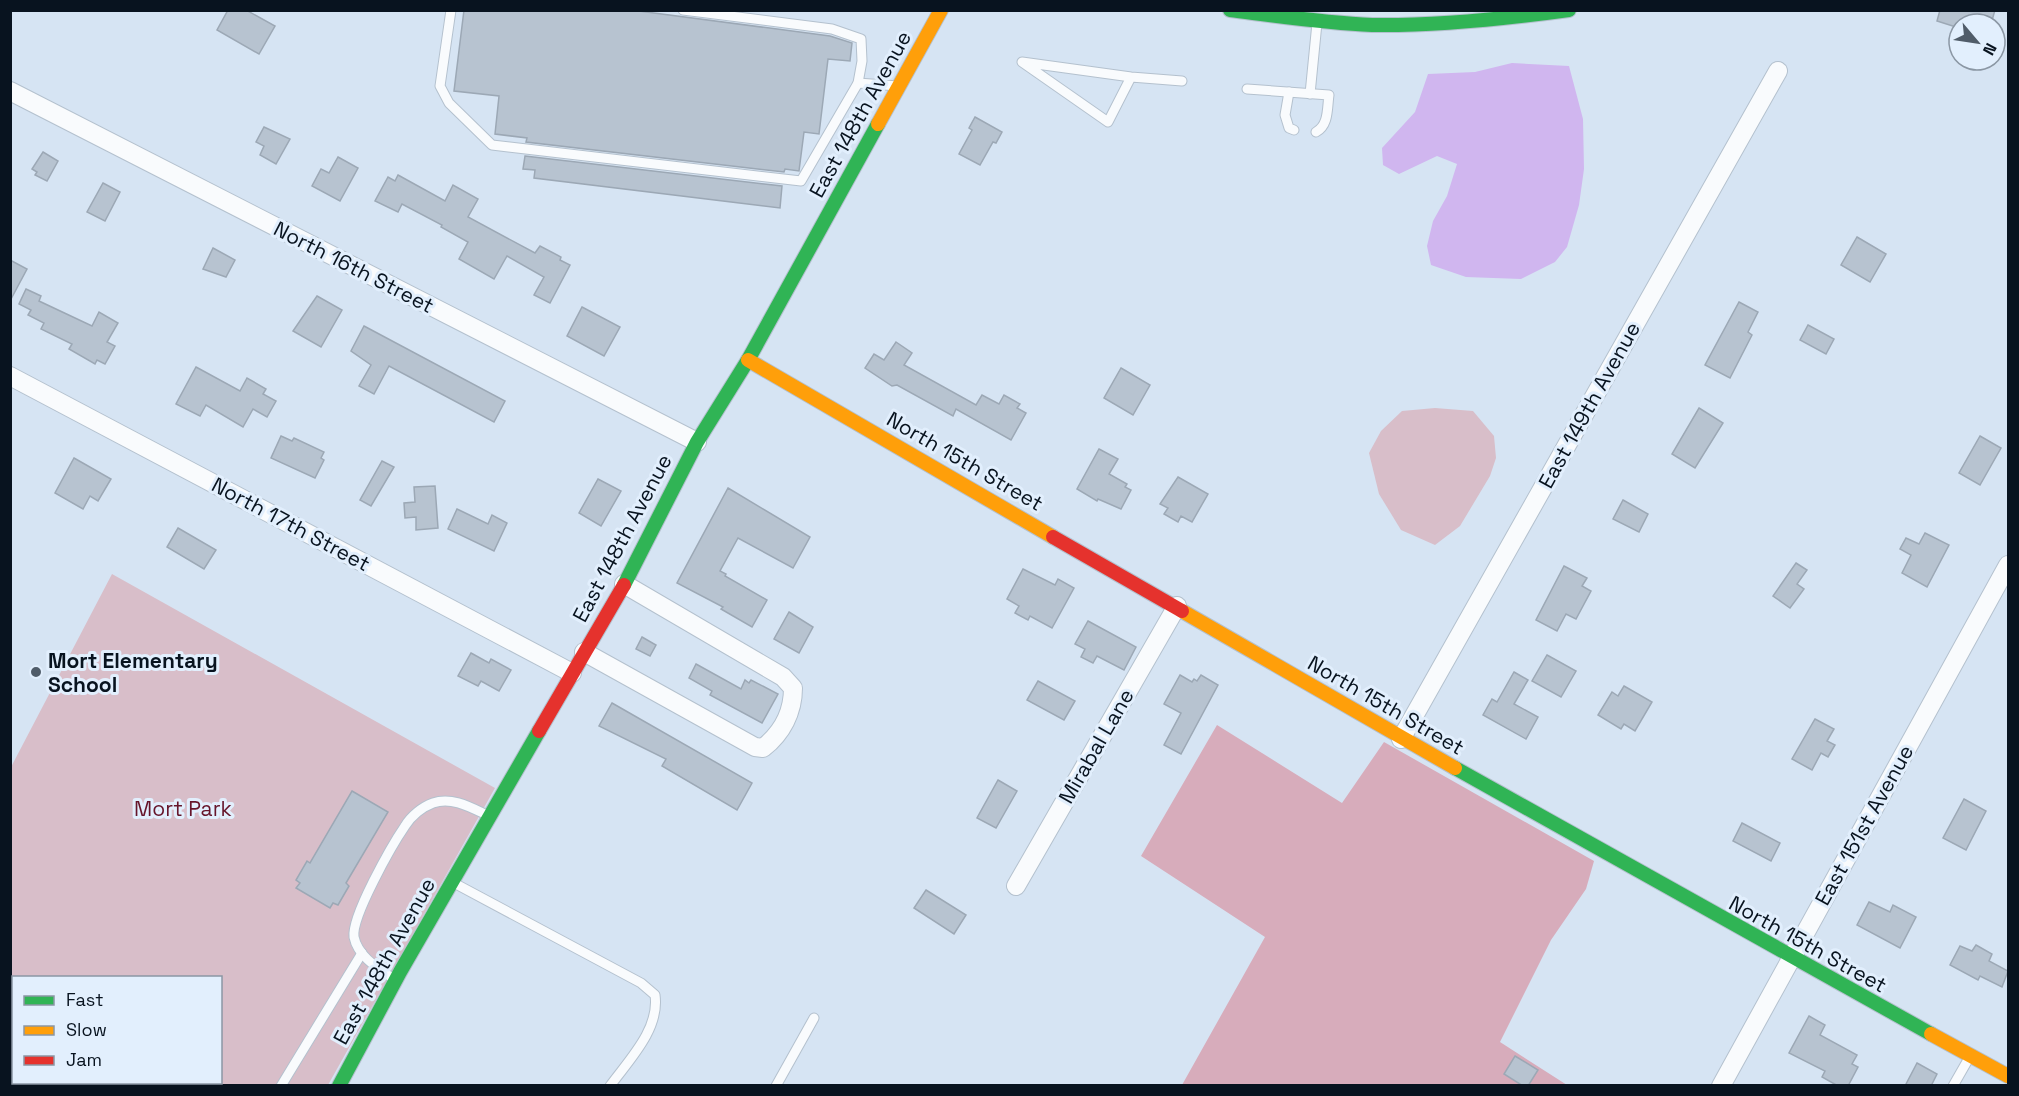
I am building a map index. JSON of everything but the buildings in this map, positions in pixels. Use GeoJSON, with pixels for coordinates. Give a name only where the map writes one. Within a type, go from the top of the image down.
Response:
{"type":"FeatureCollection","features":[{"type":"Feature","properties":{"kind":"street","name":"East 148th Avenue"},"geometry":{"type":"LineString","coordinates":[[339,1086],[452,881],[624,584],[697,442],[748,360],[941,10]]}},
{"type":"Feature","properties":{"kind":"street"},"geometry":{"type":"LineString","coordinates":[[1230,10],[1318,21],[1392,25],[1449,24],[1569,10]]}},
{"type":"Feature","properties":{"kind":"street","name":"East 149th Avenue"},"geometry":{"type":"LineString","coordinates":[[1401,739],[1778,70]]}},
{"type":"Feature","properties":{"kind":"street","name":"North 16th Street"},"geometry":{"type":"LineString","coordinates":[[10,91],[697,442]]}},
{"type":"Feature","properties":{"kind":"street","name":"North 15th Street"},"geometry":{"type":"LineString","coordinates":[[748,360],[1177,606],[1401,739],[1790,959],[2008,1076]]}},
{"type":"Feature","properties":{"kind":"street","name":"North 17th Street"},"geometry":{"type":"LineString","coordinates":[[10,376],[572,673]]}},
{"type":"Feature","properties":{"kind":"street","name":"East 151st Avenue"},"geometry":{"type":"LineString","coordinates":[[1721,1086],[2008,565]]}},
{"type":"Feature","properties":{"kind":"street"},"geometry":{"type":"LineString","coordinates":[[584,652],[755,747],[763,748],[776,738],[785,723],[793,700],[793,688],[783,677],[624,584]]}},
{"type":"Feature","properties":{"kind":"street","name":"Mirabal Lane"},"geometry":{"type":"LineString","coordinates":[[1016,886],[1177,606]]}},
{"type":"Feature","properties":{"kind":"lane"},"geometry":{"type":"LineString","coordinates":[[451,10],[440,86],[449,103],[492,144],[801,181],[858,83],[862,61],[861,39],[832,29],[683,10]]}},
{"type":"Feature","properties":{"kind":"lane"},"geometry":{"type":"LineString","coordinates":[[1310,94],[1318,21]]}},
{"type":"Feature","properties":{"kind":"lane"},"geometry":{"type":"LineString","coordinates":[[1131,78],[1108,122],[1022,62],[1131,78],[1182,81]]}},
{"type":"Feature","properties":{"kind":"lane"},"geometry":{"type":"LineString","coordinates":[[858,83],[900,86]]}},
{"type":"Feature","properties":{"kind":"lane"},"geometry":{"type":"LineString","coordinates":[[1247,88],[1329,95],[1327,118],[1316,132]]}},
{"type":"Feature","properties":{"kind":"lane"},"geometry":{"type":"LineString","coordinates":[[1288,92],[1285,115],[1289,128],[1294,130]]}},
{"type":"Feature","properties":{"kind":"lane"},"geometry":{"type":"LineString","coordinates":[[396,980],[376,968],[362,953],[354,936],[356,915],[405,826],[414,814],[434,803],[444,801],[469,806],[489,816]]}},
{"type":"Feature","properties":{"kind":"lane"},"geometry":{"type":"LineString","coordinates":[[452,881],[641,983],[655,995],[657,1009],[639,1047],[610,1086]]}},
{"type":"Feature","properties":{"kind":"lane"},"geometry":{"type":"LineString","coordinates":[[281,1086],[362,953]]}},
{"type":"Feature","properties":{"kind":"lane"},"geometry":{"type":"LineString","coordinates":[[776,1086],[814,1018]]}},
{"type":"Feature","properties":{"kind":"lane"},"geometry":{"type":"LineString","coordinates":[[1953,1086],[1970,1056]]}},
{"type":"Feature","properties":{"kind":"green space"},"geometry":{"type":"Polygon","coordinates":[[[1435,408],[1473,411],[1494,436],[1496,458],[1490,476],[1460,526],[1435,545],[1401,530],[1379,494],[1369,453],[1381,431],[1402,411],[1435,408]]]}},
{"type":"Feature","properties":{"kind":"green space","name":"Mort Park"},"geometry":{"type":"Polygon","coordinates":[[[112,574],[495,788],[328,1085],[11,1086],[10,769],[112,574]]]}},
{"type":"Feature","properties":{"kind":"shaded area"},"geometry":{"type":"Polygon","coordinates":[[[1512,63],[1569,66],[1583,119],[1584,169],[1579,205],[1567,247],[1555,262],[1521,279],[1466,277],[1431,265],[1427,246],[1433,221],[1447,196],[1457,164],[1437,156],[1399,174],[1383,165],[1382,148],[1415,112],[1428,74],[1475,72],[1512,63]]]}},
{"type":"Feature","properties":{"kind":"shaded area"},"geometry":{"type":"Polygon","coordinates":[[[1217,725],[1342,803],[1384,742],[1594,861],[1586,889],[1551,940],[1500,1042],[1567,1085],[1182,1085],[1265,937],[1141,856],[1217,725]]]}},
{"type":"Feature","properties":{"kind":"traffic: fast"},"geometry":{"type":"LineString","coordinates":[[1230,10],[1372,25],[1470,21],[1569,10]]}},
{"type":"Feature","properties":{"kind":"traffic: fast"},"geometry":{"type":"LineString","coordinates":[[624,585],[697,442],[748,360],[878,124]]}},
{"type":"Feature","properties":{"kind":"traffic: fast"},"geometry":{"type":"LineString","coordinates":[[339,1086],[400,972],[539,731]]}},
{"type":"Feature","properties":{"kind":"traffic: fast"},"geometry":{"type":"LineString","coordinates":[[1455,768],[1931,1034]]}},
{"type":"Feature","properties":{"kind":"traffic: slow"},"geometry":{"type":"LineString","coordinates":[[878,124],[941,10]]}},
{"type":"Feature","properties":{"kind":"traffic: slow"},"geometry":{"type":"LineString","coordinates":[[748,360],[1053,537]]}},
{"type":"Feature","properties":{"kind":"traffic: slow"},"geometry":{"type":"LineString","coordinates":[[1182,611],[1455,768]]}},
{"type":"Feature","properties":{"kind":"traffic: slow"},"geometry":{"type":"LineString","coordinates":[[1931,1034],[2008,1076]]}},
{"type":"Feature","properties":{"kind":"traffic: jam"},"geometry":{"type":"LineString","coordinates":[[1053,537],[1182,611]]}},
{"type":"Feature","properties":{"kind":"traffic: jam"},"geometry":{"type":"LineString","coordinates":[[539,731],[624,585]]}},
{"type":"Feature","properties":{"kind":"place","name":"Mort Elementary School"},"geometry":{"type":"Point","coordinates":[36,672]}}]}
